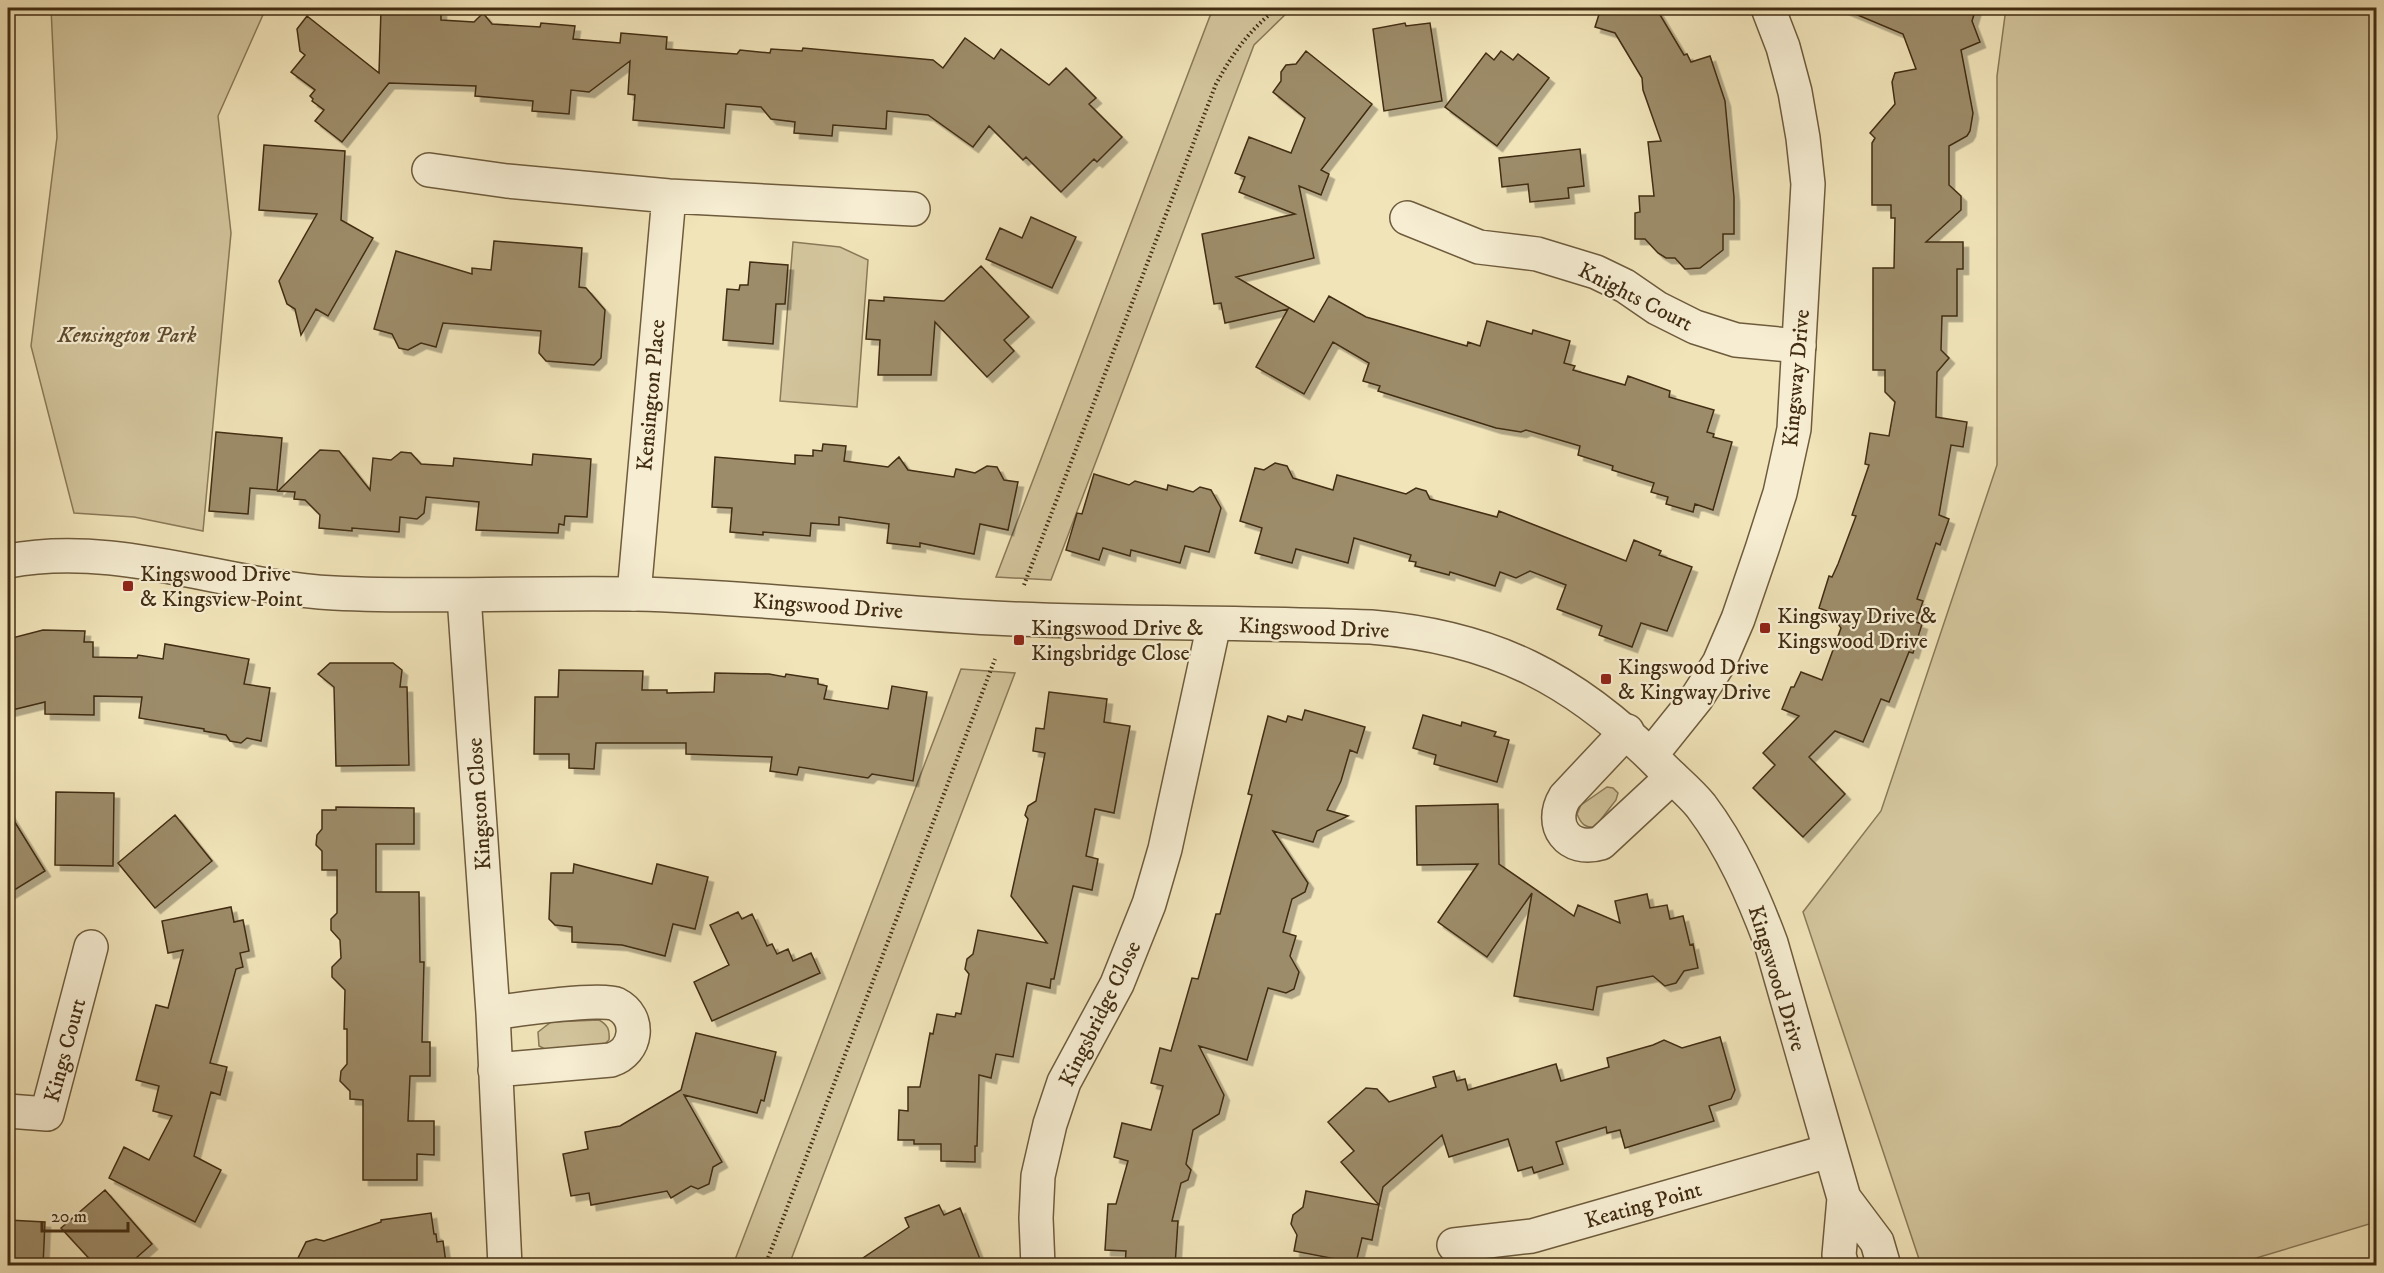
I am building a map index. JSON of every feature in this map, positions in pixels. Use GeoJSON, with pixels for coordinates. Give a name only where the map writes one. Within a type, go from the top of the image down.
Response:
{"type":"FeatureCollection","features":[{"type":"Feature","properties":{"kind":"street","name":"Kingsway Drive"},"geometry":{"type":"LineString","coordinates":[[1661,766],[1696,699],[1719,663],[1738,619],[1780,493],[1794,429],[1807,172],[1796,92],[1783,47],[1768,8]]}},
{"type":"Feature","properties":{"kind":"street"},"geometry":{"type":"LineString","coordinates":[[429,170],[507,181],[669,196],[913,209]]}},
{"type":"Feature","properties":{"kind":"street","name":"Kensington Place"},"geometry":{"type":"LineString","coordinates":[[634,594],[669,196]]}},
{"type":"Feature","properties":{"kind":"street","name":"Knights Court"},"geometry":{"type":"LineString","coordinates":[[1407,218],[1479,247],[1537,254],[1596,272],[1625,286],[1657,308],[1695,327],[1736,340],[1799,345]]}},
{"type":"Feature","properties":{"kind":"street","name":"Kingswood Drive"},"geometry":{"type":"LineString","coordinates":[[8,561],[72,555],[113,557],[290,590],[388,595],[634,594],[753,598],[1011,619],[1371,627],[1412,630],[1452,638],[1491,650],[1551,677],[1627,731],[1700,805],[1725,842],[1756,902],[1771,943],[1844,1198],[1877,1242],[1884,1266]]}},
{"type":"Feature","properties":{"kind":"street","name":"Kingston Close"},"geometry":{"type":"LineString","coordinates":[[464,596],[493,1013],[505,1266]]}},
{"type":"Feature","properties":{"kind":"street","name":"Kingsbridge Close"},"geometry":{"type":"LineString","coordinates":[[1038,1266],[1036,1218],[1038,1176],[1050,1124],[1064,1082],[1117,984],[1149,904],[1166,849],[1214,624]]}},
{"type":"Feature","properties":{"kind":"street"},"geometry":{"type":"LineString","coordinates":[[1627,731],[1565,796],[1558,816],[1564,835],[1581,845],[1591,846],[1600,843],[1661,766]]}},
{"type":"Feature","properties":{"kind":"street","name":"Kings Court"},"geometry":{"type":"LineString","coordinates":[[8,1112],[47,1114],[91,947]]}},
{"type":"Feature","properties":{"kind":"street"},"geometry":{"type":"LineString","coordinates":[[493,1013],[609,1002],[626,1012],[632,1020],[634,1030],[628,1049],[621,1056],[611,1060],[495,1070]]}},
{"type":"Feature","properties":{"kind":"street","name":"Keating Point"},"geometry":{"type":"LineString","coordinates":[[1455,1245],[1532,1236],[1829,1150]]}},
{"type":"Feature","properties":{"kind":"street","name":"Kingswood Drive"},"geometry":{"type":"LineString","coordinates":[[1842,1266],[1839,1255],[1844,1198]]}},
{"type":"Feature","properties":{"kind":"path"},"geometry":{"type":"LineString","coordinates":[[1024,585],[1216,84],[1238,46],[1277,8]]}},
{"type":"Feature","properties":{"kind":"path"},"geometry":{"type":"LineString","coordinates":[[765,1266],[995,659]]}},
{"type":"Feature","properties":{"kind":"green space","name":"Kensington Park"},"geometry":{"type":"Polygon","coordinates":[[[51,8],[266,8],[218,116],[231,233],[203,531],[134,517],[74,513],[31,346],[57,137],[51,8]]]}},
{"type":"Feature","properties":{"kind":"green space"},"geometry":{"type":"Polygon","coordinates":[[[1218,8],[1292,8],[1254,45],[1051,580],[996,577],[1210,16],[1218,8]]]}},
{"type":"Feature","properties":{"kind":"green space"},"geometry":{"type":"Polygon","coordinates":[[[2006,8],[2376,8],[2376,1222],[2233,1265],[1921,1265],[1803,912],[1881,811],[1997,465],[1997,76],[2006,8]]]}},
{"type":"Feature","properties":{"kind":"green space"},"geometry":{"type":"Polygon","coordinates":[[[793,242],[840,247],[868,260],[857,407],[780,401],[793,242]]]}},
{"type":"Feature","properties":{"kind":"green space"},"geometry":{"type":"Polygon","coordinates":[[[961,669],[1015,673],[789,1265],[733,1265],[961,669]]]}},
{"type":"Feature","properties":{"kind":"green space"},"geometry":{"type":"Polygon","coordinates":[[[1607,787],[1613,788],[1618,793],[1616,800],[1595,827],[1586,826],[1577,814],[1581,805],[1607,787]]]}},
{"type":"Feature","properties":{"kind":"green space"},"geometry":{"type":"Polygon","coordinates":[[[599,1020],[608,1028],[609,1033],[609,1040],[601,1047],[547,1050],[539,1046],[538,1032],[551,1022],[599,1020]]]}},
{"type":"Feature","properties":{"kind":"building"},"geometry":{"type":"Polygon","coordinates":[[[1601,8],[1656,8],[1684,55],[1687,54],[1691,62],[1710,56],[1725,101],[1734,197],[1734,234],[1723,234],[1723,250],[1700,268],[1685,269],[1675,258],[1666,258],[1658,253],[1645,239],[1635,239],[1635,213],[1640,212],[1639,196],[1654,196],[1648,142],[1661,141],[1643,90],[1642,78],[1615,33],[1595,27],[1601,8]]]}},
{"type":"Feature","properties":{"kind":"building"},"geometry":{"type":"Polygon","coordinates":[[[1841,8],[1976,8],[1972,21],[1980,42],[1961,50],[1973,113],[1970,131],[1967,136],[1949,146],[1949,185],[1961,196],[1961,210],[1926,242],[1963,242],[1963,269],[1957,269],[1957,316],[1942,316],[1941,350],[1949,358],[1937,372],[1936,417],[1967,422],[1963,447],[1951,445],[1939,515],[1949,519],[1940,545],[1936,543],[1917,599],[1923,601],[1916,622],[1922,624],[1913,653],[1909,652],[1889,702],[1881,699],[1863,742],[1835,731],[1809,757],[1845,794],[1803,837],[1753,788],[1775,765],[1763,753],[1799,716],[1782,709],[1791,687],[1794,687],[1801,672],[1822,680],[1841,628],[1830,612],[1819,608],[1829,576],[1832,577],[1838,564],[1856,516],[1852,515],[1869,465],[1865,464],[1870,433],[1889,436],[1895,402],[1885,392],[1885,370],[1873,370],[1873,268],[1894,268],[1895,218],[1891,218],[1891,205],[1872,205],[1872,143],[1875,138],[1870,133],[1895,104],[1892,82],[1895,73],[1916,69],[1903,34],[1841,8]]]}},
{"type":"Feature","properties":{"kind":"building"},"geometry":{"type":"Polygon","coordinates":[[[381,9],[441,11],[441,20],[474,22],[483,13],[492,24],[540,27],[541,23],[575,26],[573,39],[620,43],[621,33],[667,37],[666,49],[737,54],[740,50],[770,53],[771,49],[802,51],[803,48],[933,60],[943,68],[965,38],[994,59],[1001,49],[1049,85],[1066,68],[1096,98],[1089,104],[1122,137],[1097,162],[1094,159],[1061,192],[1026,157],[1023,160],[989,126],[973,147],[928,115],[887,111],[886,129],[833,125],[832,136],[794,133],[795,122],[771,119],[761,107],[726,104],[724,128],[633,120],[635,95],[628,94],[630,61],[589,92],[571,90],[569,114],[532,111],[533,101],[475,96],[476,86],[389,83],[342,142],[315,121],[324,110],[312,101],[310,96],[315,90],[291,72],[305,55],[300,51],[297,29],[307,16],[379,73],[381,9]]]}},
{"type":"Feature","properties":{"kind":"building"},"geometry":{"type":"Polygon","coordinates":[[[1405,23],[1406,26],[1430,23],[1442,101],[1384,111],[1373,29],[1405,23]]]}},
{"type":"Feature","properties":{"kind":"building"},"geometry":{"type":"Polygon","coordinates":[[[1306,51],[1372,104],[1321,170],[1329,174],[1321,195],[1299,186],[1314,258],[1236,277],[1314,322],[1329,296],[1366,317],[1467,346],[1468,342],[1480,346],[1487,321],[1532,334],[1533,330],[1570,341],[1564,363],[1575,366],[1573,370],[1625,385],[1628,376],[1670,391],[1669,397],[1714,410],[1707,432],[1714,434],[1713,437],[1732,442],[1713,510],[1695,504],[1693,512],[1666,504],[1668,497],[1651,492],[1654,483],[1612,470],[1613,466],[1578,455],[1580,446],[1526,430],[1521,432],[1496,428],[1378,391],[1380,386],[1363,381],[1369,363],[1333,342],[1304,394],[1256,367],[1288,309],[1225,323],[1221,303],[1214,304],[1202,234],[1295,214],[1239,192],[1245,177],[1235,173],[1249,137],[1291,153],[1305,118],[1273,92],[1281,81],[1281,72],[1286,65],[1296,64],[1306,51]]]}},
{"type":"Feature","properties":{"kind":"building"},"geometry":{"type":"Polygon","coordinates":[[[1501,51],[1513,60],[1518,54],[1549,78],[1497,146],[1445,107],[1486,53],[1494,60],[1501,51]]]}},
{"type":"Feature","properties":{"kind":"building"},"geometry":{"type":"Polygon","coordinates":[[[264,145],[345,151],[341,220],[373,238],[328,316],[316,309],[301,335],[295,309],[287,304],[279,281],[317,214],[259,210],[264,145]]]}},
{"type":"Feature","properties":{"kind":"building"},"geometry":{"type":"Polygon","coordinates":[[[1580,149],[1584,186],[1568,188],[1569,198],[1530,202],[1528,184],[1502,187],[1499,158],[1580,149]]]}},
{"type":"Feature","properties":{"kind":"building"},"geometry":{"type":"Polygon","coordinates":[[[1031,217],[1076,237],[1052,288],[986,259],[1000,228],[1022,238],[1031,217]]]}},
{"type":"Feature","properties":{"kind":"building"},"geometry":{"type":"Polygon","coordinates":[[[494,241],[582,248],[579,287],[586,288],[605,310],[601,358],[594,365],[546,361],[539,353],[541,331],[443,323],[436,347],[421,343],[408,350],[399,348],[392,334],[374,329],[396,251],[472,274],[472,268],[491,270],[494,241]]]}},
{"type":"Feature","properties":{"kind":"building"},"geometry":{"type":"Polygon","coordinates":[[[750,262],[788,265],[785,304],[776,304],[773,344],[723,340],[727,289],[739,290],[740,285],[748,285],[750,262]]]}},
{"type":"Feature","properties":{"kind":"building"},"geometry":{"type":"Polygon","coordinates":[[[981,266],[1029,317],[1004,340],[1014,351],[987,377],[935,322],[931,375],[878,375],[880,340],[866,339],[869,300],[884,301],[884,297],[944,301],[981,266]]]}},
{"type":"Feature","properties":{"kind":"building"},"geometry":{"type":"Polygon","coordinates":[[[216,432],[282,438],[277,490],[250,488],[248,514],[209,511],[216,432]]]}},
{"type":"Feature","properties":{"kind":"building"},"geometry":{"type":"Polygon","coordinates":[[[823,444],[846,446],[844,461],[888,467],[899,457],[908,470],[954,477],[956,469],[975,473],[987,466],[997,467],[1004,480],[1018,482],[1008,530],[980,524],[974,554],[920,543],[920,547],[887,543],[889,524],[839,517],[839,525],[811,523],[810,536],[730,532],[732,508],[712,507],[715,457],[795,464],[795,455],[813,456],[813,450],[822,451],[823,444]]]}},
{"type":"Feature","properties":{"kind":"building"},"geometry":{"type":"Polygon","coordinates":[[[320,450],[339,451],[370,490],[373,458],[391,460],[401,452],[411,453],[421,464],[453,466],[454,458],[532,465],[533,454],[591,459],[587,517],[565,516],[564,525],[559,524],[558,533],[476,530],[479,502],[426,497],[424,513],[417,519],[400,517],[399,532],[319,528],[320,515],[305,500],[294,499],[295,492],[278,491],[320,450]]]}},
{"type":"Feature","properties":{"kind":"building"},"geometry":{"type":"Polygon","coordinates":[[[1275,463],[1287,466],[1293,478],[1333,490],[1337,475],[1406,494],[1416,488],[1426,491],[1430,499],[1497,517],[1499,511],[1626,561],[1634,540],[1661,551],[1659,555],[1692,567],[1667,631],[1641,623],[1632,647],[1599,635],[1602,626],[1557,609],[1566,585],[1530,571],[1516,578],[1500,572],[1495,586],[1450,572],[1449,575],[1415,566],[1416,562],[1409,561],[1411,555],[1354,538],[1348,563],[1296,549],[1292,563],[1255,553],[1262,528],[1240,521],[1255,468],[1264,470],[1275,463]]]}},
{"type":"Feature","properties":{"kind":"building"},"geometry":{"type":"Polygon","coordinates":[[[1094,474],[1129,485],[1135,481],[1167,490],[1168,485],[1193,492],[1200,487],[1211,490],[1221,508],[1209,552],[1185,546],[1180,563],[1131,550],[1130,556],[1103,548],[1099,560],[1066,550],[1077,513],[1082,514],[1094,474]]]}},
{"type":"Feature","properties":{"kind":"building"},"geometry":{"type":"Polygon","coordinates":[[[43,630],[85,631],[84,642],[93,642],[93,657],[137,658],[138,655],[163,659],[165,644],[249,659],[244,684],[270,688],[261,741],[247,738],[241,743],[230,741],[226,735],[204,731],[204,729],[139,718],[142,697],[94,696],[94,715],[45,714],[45,702],[8,711],[8,639],[43,630]]]}},
{"type":"Feature","properties":{"kind":"building"},"geometry":{"type":"Polygon","coordinates":[[[330,663],[393,663],[402,670],[400,687],[407,687],[409,765],[336,766],[334,687],[318,674],[330,663]]]}},
{"type":"Feature","properties":{"kind":"building"},"geometry":{"type":"Polygon","coordinates":[[[559,670],[643,671],[642,690],[667,690],[667,693],[714,692],[715,673],[769,674],[785,677],[786,674],[818,679],[818,684],[827,686],[824,699],[888,709],[892,686],[927,692],[913,781],[872,774],[868,778],[799,767],[797,775],[770,771],[772,757],[686,754],[686,743],[596,743],[594,769],[569,768],[569,754],[534,754],[535,697],[558,697],[559,670]]]}},
{"type":"Feature","properties":{"kind":"building"},"geometry":{"type":"Polygon","coordinates":[[[1049,692],[1107,699],[1104,722],[1130,726],[1114,813],[1095,809],[1086,856],[1098,859],[1092,890],[1073,886],[1054,979],[1051,979],[1050,988],[1027,983],[1013,1057],[996,1054],[991,1078],[979,1075],[975,1162],[941,1161],[941,1144],[914,1144],[914,1140],[898,1140],[899,1110],[908,1111],[908,1087],[920,1087],[930,1033],[933,1034],[937,1014],[955,1017],[956,1013],[961,1014],[969,974],[965,969],[967,959],[973,954],[978,930],[1047,943],[1011,896],[1028,819],[1025,815],[1028,806],[1036,801],[1045,753],[1033,751],[1036,728],[1044,729],[1049,692]]]}},
{"type":"Feature","properties":{"kind":"building"},"geometry":{"type":"Polygon","coordinates":[[[1305,710],[1365,727],[1357,753],[1350,750],[1341,781],[1327,810],[1348,816],[1317,831],[1313,842],[1273,831],[1308,883],[1305,892],[1292,899],[1283,932],[1296,936],[1290,956],[1299,972],[1294,989],[1286,993],[1268,988],[1247,1060],[1199,1046],[1224,1095],[1219,1114],[1193,1130],[1186,1164],[1191,1170],[1188,1180],[1181,1183],[1172,1221],[1178,1221],[1175,1266],[1125,1266],[1126,1251],[1105,1250],[1108,1204],[1116,1204],[1128,1161],[1114,1157],[1122,1123],[1151,1130],[1163,1086],[1151,1083],[1160,1048],[1171,1051],[1192,978],[1198,979],[1216,914],[1220,914],[1252,795],[1248,794],[1268,716],[1286,722],[1288,716],[1302,720],[1305,710]]]}},
{"type":"Feature","properties":{"kind":"building"},"geometry":{"type":"Polygon","coordinates":[[[1423,715],[1461,726],[1462,722],[1496,732],[1494,736],[1509,740],[1497,782],[1434,764],[1436,755],[1413,748],[1423,715]]]}},
{"type":"Feature","properties":{"kind":"building"},"geometry":{"type":"Polygon","coordinates":[[[56,792],[114,793],[113,866],[55,865],[56,792]]]}},
{"type":"Feature","properties":{"kind":"building"},"geometry":{"type":"Polygon","coordinates":[[[1498,804],[1499,864],[1574,916],[1578,905],[1620,923],[1615,901],[1647,894],[1650,908],[1667,905],[1670,919],[1683,916],[1690,945],[1693,944],[1698,968],[1684,971],[1676,983],[1665,986],[1653,976],[1597,987],[1593,1010],[1514,996],[1532,893],[1487,957],[1438,922],[1478,864],[1417,865],[1416,806],[1498,804]]]}},
{"type":"Feature","properties":{"kind":"building"},"geometry":{"type":"Polygon","coordinates":[[[336,807],[414,808],[414,844],[376,844],[376,892],[419,892],[420,962],[424,962],[422,1042],[430,1042],[430,1076],[410,1076],[408,1121],[434,1121],[434,1155],[417,1154],[417,1180],[363,1180],[363,1100],[350,1099],[350,1091],[340,1081],[341,1071],[347,1064],[347,1029],[344,1029],[345,990],[332,977],[332,967],[341,958],[340,940],[331,930],[331,919],[337,913],[337,870],[322,870],[322,851],[316,845],[317,835],[322,829],[322,810],[336,810],[336,807]]]}},
{"type":"Feature","properties":{"kind":"building"},"geometry":{"type":"Polygon","coordinates":[[[8,811],[45,871],[8,894],[8,811]]]}},
{"type":"Feature","properties":{"kind":"building"},"geometry":{"type":"Polygon","coordinates":[[[175,815],[212,861],[155,908],[118,863],[175,815]]]}},
{"type":"Feature","properties":{"kind":"building"},"geometry":{"type":"Polygon","coordinates":[[[574,864],[652,884],[657,864],[708,877],[695,929],[673,924],[665,956],[622,945],[572,942],[572,927],[555,925],[549,919],[551,873],[573,873],[574,864]]]}},
{"type":"Feature","properties":{"kind":"building"},"geometry":{"type":"Polygon","coordinates":[[[231,907],[234,922],[243,920],[249,951],[240,953],[243,967],[236,969],[210,1063],[227,1067],[220,1095],[211,1092],[194,1156],[221,1170],[195,1222],[109,1178],[124,1147],[149,1160],[172,1116],[153,1111],[159,1086],[136,1080],[156,1005],[168,1008],[183,950],[168,953],[162,921],[231,907]]]}},
{"type":"Feature","properties":{"kind":"building"},"geometry":{"type":"Polygon","coordinates":[[[738,912],[742,919],[752,914],[767,946],[772,944],[777,954],[788,949],[793,961],[811,953],[820,973],[712,1021],[694,982],[729,965],[710,925],[738,912]]]}},
{"type":"Feature","properties":{"kind":"building"},"geometry":{"type":"Polygon","coordinates":[[[696,1033],[776,1052],[764,1101],[761,1100],[757,1113],[684,1095],[722,1162],[713,1167],[709,1184],[698,1189],[691,1186],[671,1198],[667,1191],[591,1205],[589,1193],[571,1196],[563,1154],[588,1149],[585,1132],[620,1126],[681,1090],[696,1033]]]}},
{"type":"Feature","properties":{"kind":"building"},"geometry":{"type":"Polygon","coordinates":[[[1720,1037],[1735,1090],[1731,1099],[1709,1106],[1714,1121],[1625,1148],[1620,1130],[1607,1133],[1606,1127],[1556,1142],[1563,1164],[1534,1173],[1532,1167],[1518,1171],[1508,1139],[1449,1157],[1442,1135],[1383,1187],[1379,1205],[1341,1162],[1354,1151],[1328,1122],[1366,1088],[1377,1089],[1389,1102],[1436,1087],[1433,1077],[1454,1071],[1457,1081],[1465,1079],[1468,1090],[1556,1064],[1561,1081],[1609,1067],[1607,1058],[1664,1040],[1682,1048],[1720,1037]]]}},
{"type":"Feature","properties":{"kind":"building"},"geometry":{"type":"Polygon","coordinates":[[[105,1190],[152,1244],[127,1266],[96,1266],[61,1228],[105,1190]]]}},
{"type":"Feature","properties":{"kind":"building"},"geometry":{"type":"Polygon","coordinates":[[[1306,1191],[1379,1205],[1372,1240],[1362,1238],[1356,1263],[1294,1251],[1297,1235],[1291,1224],[1293,1215],[1303,1207],[1306,1191]]]}},
{"type":"Feature","properties":{"kind":"building"},"geometry":{"type":"Polygon","coordinates":[[[939,1205],[944,1215],[960,1208],[980,1259],[963,1266],[851,1266],[909,1227],[905,1218],[939,1205]]]}},
{"type":"Feature","properties":{"kind":"building"},"geometry":{"type":"Polygon","coordinates":[[[431,1213],[437,1242],[443,1241],[446,1263],[439,1263],[439,1266],[294,1266],[306,1242],[316,1239],[324,1241],[381,1222],[381,1220],[431,1213]]]}},
{"type":"Feature","properties":{"kind":"building"},"geometry":{"type":"Polygon","coordinates":[[[8,1220],[45,1222],[43,1266],[8,1266],[8,1220]]]}},
{"type":"Feature","properties":{"kind":"place","name":"Kingswood Drive & Kingsview Point"},"geometry":{"type":"Point","coordinates":[128,586]}},
{"type":"Feature","properties":{"kind":"place","name":"Kingsway Drive & Kingswood Drive"},"geometry":{"type":"Point","coordinates":[1765,628]}},
{"type":"Feature","properties":{"kind":"place","name":"Kingswood Drive & Kingsbridge Close"},"geometry":{"type":"Point","coordinates":[1019,640]}},
{"type":"Feature","properties":{"kind":"place","name":"Kingswood Drive & Kingway Drive"},"geometry":{"type":"Point","coordinates":[1606,679]}}]}
